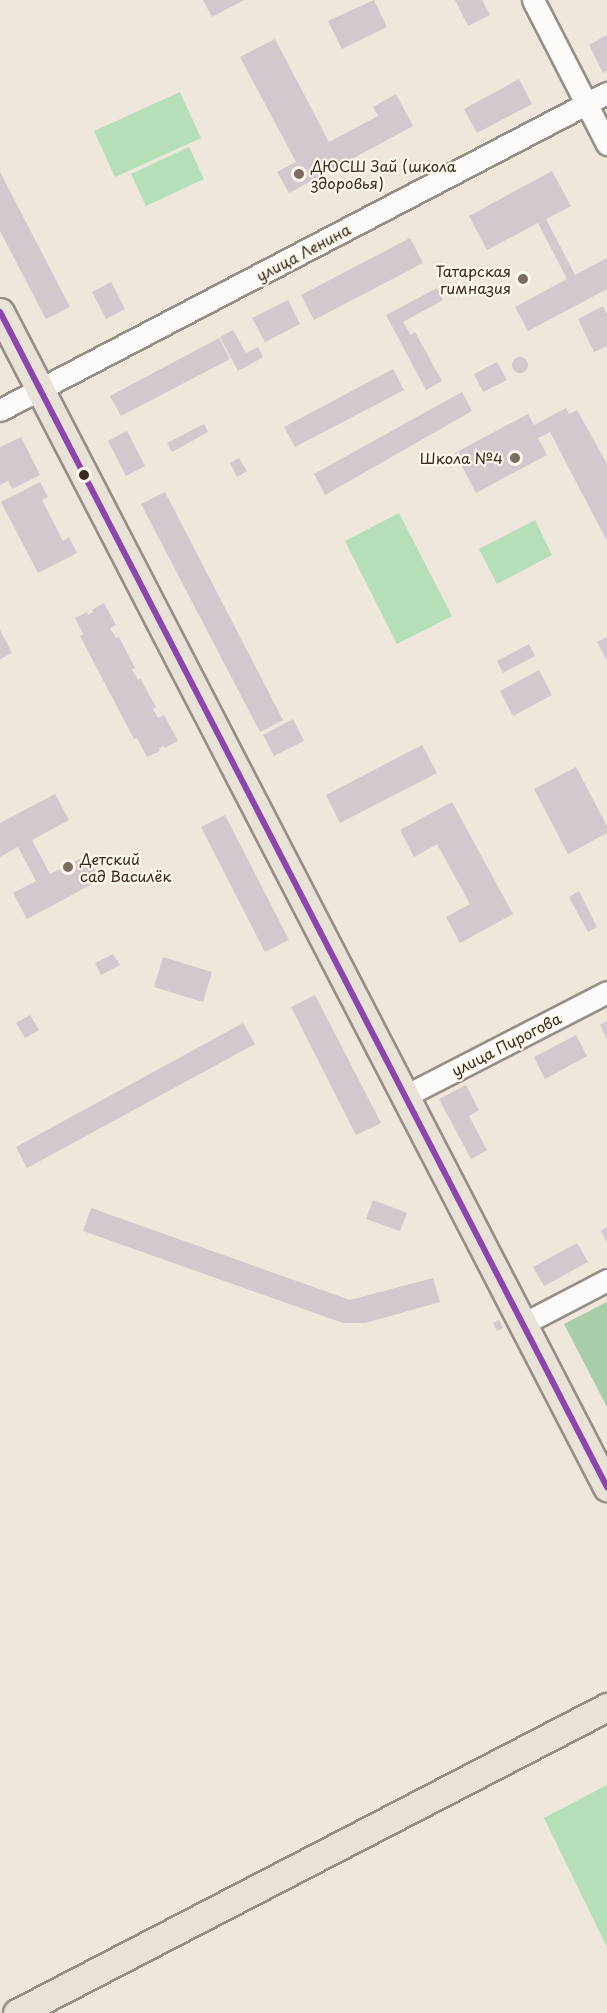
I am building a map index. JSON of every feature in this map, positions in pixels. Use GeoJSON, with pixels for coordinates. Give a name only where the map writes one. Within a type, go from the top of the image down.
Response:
{"type":"FeatureCollection","features":[{"type":"Feature","properties":{"kind":"main road"},"geometry":{"type":"LineString","coordinates":[[0,312],[607,1487]]}},
{"type":"Feature","properties":{"kind":"main road"},"geometry":{"type":"LineString","coordinates":[[17,2013],[607,1707]]}},
{"type":"Feature","properties":{"kind":"street"},"geometry":{"type":"LineString","coordinates":[[533,0],[607,144]]}},
{"type":"Feature","properties":{"kind":"street","name":"улица Ленина"},"geometry":{"type":"LineString","coordinates":[[0,410],[607,93]]}},
{"type":"Feature","properties":{"kind":"street","name":"улица Пирогова"},"geometry":{"type":"LineString","coordinates":[[405,1096],[607,992]]}},
{"type":"Feature","properties":{"kind":"street"},"geometry":{"type":"LineString","coordinates":[[523,1324],[607,1280]]}},
{"type":"Feature","properties":{"kind":"green space"},"geometry":{"type":"Polygon","coordinates":[[[180,92],[201,138],[115,177],[94,131],[180,92]]]}},
{"type":"Feature","properties":{"kind":"green space"},"geometry":{"type":"Polygon","coordinates":[[[189,147],[204,179],[146,206],[131,174],[189,147]]]}},
{"type":"Feature","properties":{"kind":"green space"},"geometry":{"type":"Polygon","coordinates":[[[399,513],[452,616],[397,644],[345,541],[399,513]]]}},
{"type":"Feature","properties":{"kind":"green space"},"geometry":{"type":"Polygon","coordinates":[[[535,520],[552,555],[497,584],[479,549],[535,520]]]}},
{"type":"Feature","properties":{"kind":"green space"},"geometry":{"type":"Polygon","coordinates":[[[607,1302],[607,1407],[564,1324],[607,1302]]]}},
{"type":"Feature","properties":{"kind":"green space"},"geometry":{"type":"Polygon","coordinates":[[[607,1785],[607,1947],[544,1818],[607,1785]]]}},
{"type":"Feature","properties":{"kind":"building"},"geometry":{"type":"Polygon","coordinates":[[[203,0],[244,0],[212,17],[203,0]]]}},
{"type":"Feature","properties":{"kind":"building"},"geometry":{"type":"Polygon","coordinates":[[[374,0],[387,27],[342,49],[328,21],[374,0]]]}},
{"type":"Feature","properties":{"kind":"building"},"geometry":{"type":"Polygon","coordinates":[[[455,0],[482,0],[490,15],[468,26],[455,0]]]}},
{"type":"Feature","properties":{"kind":"building"},"geometry":{"type":"Polygon","coordinates":[[[607,35],[607,71],[603,73],[589,45],[607,35]]]}},
{"type":"Feature","properties":{"kind":"building"},"geometry":{"type":"Polygon","coordinates":[[[275,39],[329,142],[378,116],[373,107],[396,94],[413,126],[289,193],[277,172],[296,162],[240,57],[275,39]]]}},
{"type":"Feature","properties":{"kind":"building"},"geometry":{"type":"Polygon","coordinates":[[[519,79],[532,104],[477,133],[464,109],[519,79]]]}},
{"type":"Feature","properties":{"kind":"building"},"geometry":{"type":"Polygon","coordinates":[[[552,171],[571,206],[546,219],[575,275],[607,258],[607,289],[528,331],[515,307],[567,279],[538,223],[487,250],[469,216],[552,171]]]}},
{"type":"Feature","properties":{"kind":"building"},"geometry":{"type":"Polygon","coordinates":[[[0,172],[70,307],[46,319],[0,231],[0,172]]]}},
{"type":"Feature","properties":{"kind":"building"},"geometry":{"type":"Polygon","coordinates":[[[410,238],[423,263],[314,320],[301,295],[410,238]]]}},
{"type":"Feature","properties":{"kind":"building"},"geometry":{"type":"Polygon","coordinates":[[[111,282],[125,309],[106,319],[92,292],[111,282]]]}},
{"type":"Feature","properties":{"kind":"building"},"geometry":{"type":"Polygon","coordinates":[[[437,288],[443,300],[403,322],[411,335],[415,332],[442,381],[426,390],[386,315],[437,288]]]}},
{"type":"Feature","properties":{"kind":"building"},"geometry":{"type":"Polygon","coordinates":[[[288,300],[300,324],[265,342],[252,318],[288,300]]]}},
{"type":"Feature","properties":{"kind":"building"},"geometry":{"type":"Polygon","coordinates":[[[603,306],[607,314],[607,346],[594,352],[578,319],[603,306]]]}},
{"type":"Feature","properties":{"kind":"building"},"geometry":{"type":"Polygon","coordinates":[[[233,330],[246,353],[258,347],[263,357],[238,371],[220,337],[233,330]]]}},
{"type":"Feature","properties":{"kind":"building"},"geometry":{"type":"Polygon","coordinates":[[[219,338],[230,359],[121,416],[110,396],[219,338]]]}},
{"type":"Feature","properties":{"kind":"building"},"geometry":{"type":"Polygon","coordinates":[[[517,357],[523,357],[528,365],[526,371],[517,373],[512,368],[512,362],[517,357]]]}},
{"type":"Feature","properties":{"kind":"building"},"geometry":{"type":"Polygon","coordinates":[[[497,362],[507,380],[483,392],[474,374],[497,362]]]}},
{"type":"Feature","properties":{"kind":"building"},"geometry":{"type":"Polygon","coordinates":[[[393,369],[404,390],[295,447],[284,427],[393,369]]]}},
{"type":"Feature","properties":{"kind":"building"},"geometry":{"type":"Polygon","coordinates":[[[462,392],[472,411],[325,495],[314,474],[462,392]]]}},
{"type":"Feature","properties":{"kind":"building"},"geometry":{"type":"Polygon","coordinates":[[[566,408],[569,414],[577,410],[607,464],[607,541],[550,432],[538,438],[547,455],[476,493],[455,453],[528,414],[534,425],[566,408]]]}},
{"type":"Feature","properties":{"kind":"building"},"geometry":{"type":"Polygon","coordinates":[[[204,424],[208,432],[172,452],[167,443],[204,424]]]}},
{"type":"Feature","properties":{"kind":"building"},"geometry":{"type":"Polygon","coordinates":[[[127,431],[145,466],[126,476],[108,441],[127,431]]]}},
{"type":"Feature","properties":{"kind":"building"},"geometry":{"type":"Polygon","coordinates":[[[21,437],[40,475],[12,489],[8,481],[0,485],[0,447],[21,437]]]}},
{"type":"Feature","properties":{"kind":"building"},"geometry":{"type":"Polygon","coordinates":[[[239,458],[247,471],[237,477],[230,463],[239,458]]]}},
{"type":"Feature","properties":{"kind":"building"},"geometry":{"type":"Polygon","coordinates":[[[40,482],[48,497],[42,500],[63,541],[69,537],[77,553],[38,573],[1,502],[40,482]]]}},
{"type":"Feature","properties":{"kind":"building"},"geometry":{"type":"Polygon","coordinates":[[[165,492],[283,720],[260,732],[141,504],[165,492]]]}},
{"type":"Feature","properties":{"kind":"building"},"geometry":{"type":"Polygon","coordinates":[[[104,603],[116,625],[110,628],[116,638],[119,637],[135,668],[132,669],[138,680],[140,678],[156,707],[153,709],[158,718],[164,715],[178,741],[165,748],[164,746],[159,748],[160,751],[147,757],[137,738],[134,739],[80,636],[83,634],[75,618],[87,612],[88,615],[104,603]]]}},
{"type":"Feature","properties":{"kind":"building"},"geometry":{"type":"Polygon","coordinates":[[[0,630],[12,653],[0,659],[0,630]]]}},
{"type":"Feature","properties":{"kind":"building"},"geometry":{"type":"Polygon","coordinates":[[[607,637],[607,661],[597,642],[607,637]]]}},
{"type":"Feature","properties":{"kind":"building"},"geometry":{"type":"Polygon","coordinates":[[[529,644],[535,656],[503,673],[497,661],[529,644]]]}},
{"type":"Feature","properties":{"kind":"building"},"geometry":{"type":"Polygon","coordinates":[[[539,670],[552,695],[513,716],[500,691],[539,670]]]}},
{"type":"Feature","properties":{"kind":"building"},"geometry":{"type":"Polygon","coordinates":[[[293,719],[304,741],[274,756],[263,735],[293,719]]]}},
{"type":"Feature","properties":{"kind":"building"},"geometry":{"type":"Polygon","coordinates":[[[422,745],[437,773],[340,823],[326,795],[422,745]]]}},
{"type":"Feature","properties":{"kind":"building"},"geometry":{"type":"Polygon","coordinates":[[[576,767],[607,826],[607,833],[568,854],[534,789],[576,767]]]}},
{"type":"Feature","properties":{"kind":"building"},"geometry":{"type":"Polygon","coordinates":[[[55,794],[69,820],[32,840],[50,874],[87,855],[100,880],[27,919],[13,893],[36,881],[18,847],[0,857],[0,823],[55,794]]]}},
{"type":"Feature","properties":{"kind":"building"},"geometry":{"type":"Polygon","coordinates":[[[452,802],[513,914],[460,943],[446,917],[470,904],[437,844],[414,857],[400,830],[452,802]]]}},
{"type":"Feature","properties":{"kind":"building"},"geometry":{"type":"Polygon","coordinates":[[[225,815],[289,940],[265,952],[201,827],[225,815]]]}},
{"type":"Feature","properties":{"kind":"building"},"geometry":{"type":"Polygon","coordinates":[[[579,891],[597,927],[588,932],[569,897],[579,891]]]}},
{"type":"Feature","properties":{"kind":"building"},"geometry":{"type":"Polygon","coordinates":[[[113,954],[120,965],[101,975],[95,963],[113,954]]]}},
{"type":"Feature","properties":{"kind":"building"},"geometry":{"type":"Polygon","coordinates":[[[163,957],[212,972],[203,1002],[154,987],[163,957]]]}},
{"type":"Feature","properties":{"kind":"building"},"geometry":{"type":"Polygon","coordinates":[[[315,995],[381,1123],[356,1135],[291,1007],[315,995]]]}},
{"type":"Feature","properties":{"kind":"building"},"geometry":{"type":"Polygon","coordinates":[[[30,1015],[39,1030],[25,1038],[16,1023],[30,1015]]]}},
{"type":"Feature","properties":{"kind":"building"},"geometry":{"type":"Polygon","coordinates":[[[607,1021],[607,1039],[600,1025],[607,1021]]]}},
{"type":"Feature","properties":{"kind":"building"},"geometry":{"type":"Polygon","coordinates":[[[243,1023],[255,1044],[27,1168],[16,1147],[243,1023]]]}},
{"type":"Feature","properties":{"kind":"building"},"geometry":{"type":"Polygon","coordinates":[[[576,1035],[587,1056],[545,1079],[534,1057],[576,1035]]]}},
{"type":"Feature","properties":{"kind":"building"},"geometry":{"type":"Polygon","coordinates":[[[466,1085],[479,1110],[469,1116],[487,1150],[471,1159],[439,1099],[466,1085]]]}},
{"type":"Feature","properties":{"kind":"building"},"geometry":{"type":"Polygon","coordinates":[[[373,1200],[407,1213],[400,1231],[366,1219],[373,1200]]]}},
{"type":"Feature","properties":{"kind":"building"},"geometry":{"type":"Polygon","coordinates":[[[91,1208],[350,1300],[433,1278],[440,1302],[365,1323],[343,1323],[83,1231],[91,1208]]]}},
{"type":"Feature","properties":{"kind":"building"},"geometry":{"type":"Polygon","coordinates":[[[607,1227],[607,1242],[601,1231],[607,1227]]]}},
{"type":"Feature","properties":{"kind":"building"},"geometry":{"type":"Polygon","coordinates":[[[577,1243],[588,1262],[544,1286],[533,1267],[577,1243]]]}},
{"type":"Feature","properties":{"kind":"building"},"geometry":{"type":"Polygon","coordinates":[[[499,1320],[503,1328],[497,1331],[493,1323],[499,1320]]]}},
{"type":"Feature","properties":{"kind":"transit line"},"geometry":{"type":"LineString","coordinates":[[0,312],[607,1487]]}},
{"type":"Feature","properties":{"kind":"place","name":"ДЮСШ Зай (школа здоровья)"},"geometry":{"type":"Point","coordinates":[299,174]}},
{"type":"Feature","properties":{"kind":"place","name":"Татарская гимназия"},"geometry":{"type":"Point","coordinates":[523,279]}},
{"type":"Feature","properties":{"kind":"place","name":"Школа №4"},"geometry":{"type":"Point","coordinates":[515,458]}},
{"type":"Feature","properties":{"kind":"place","name":"Детский сад Василёк"},"geometry":{"type":"Point","coordinates":[68,867]}}]}
